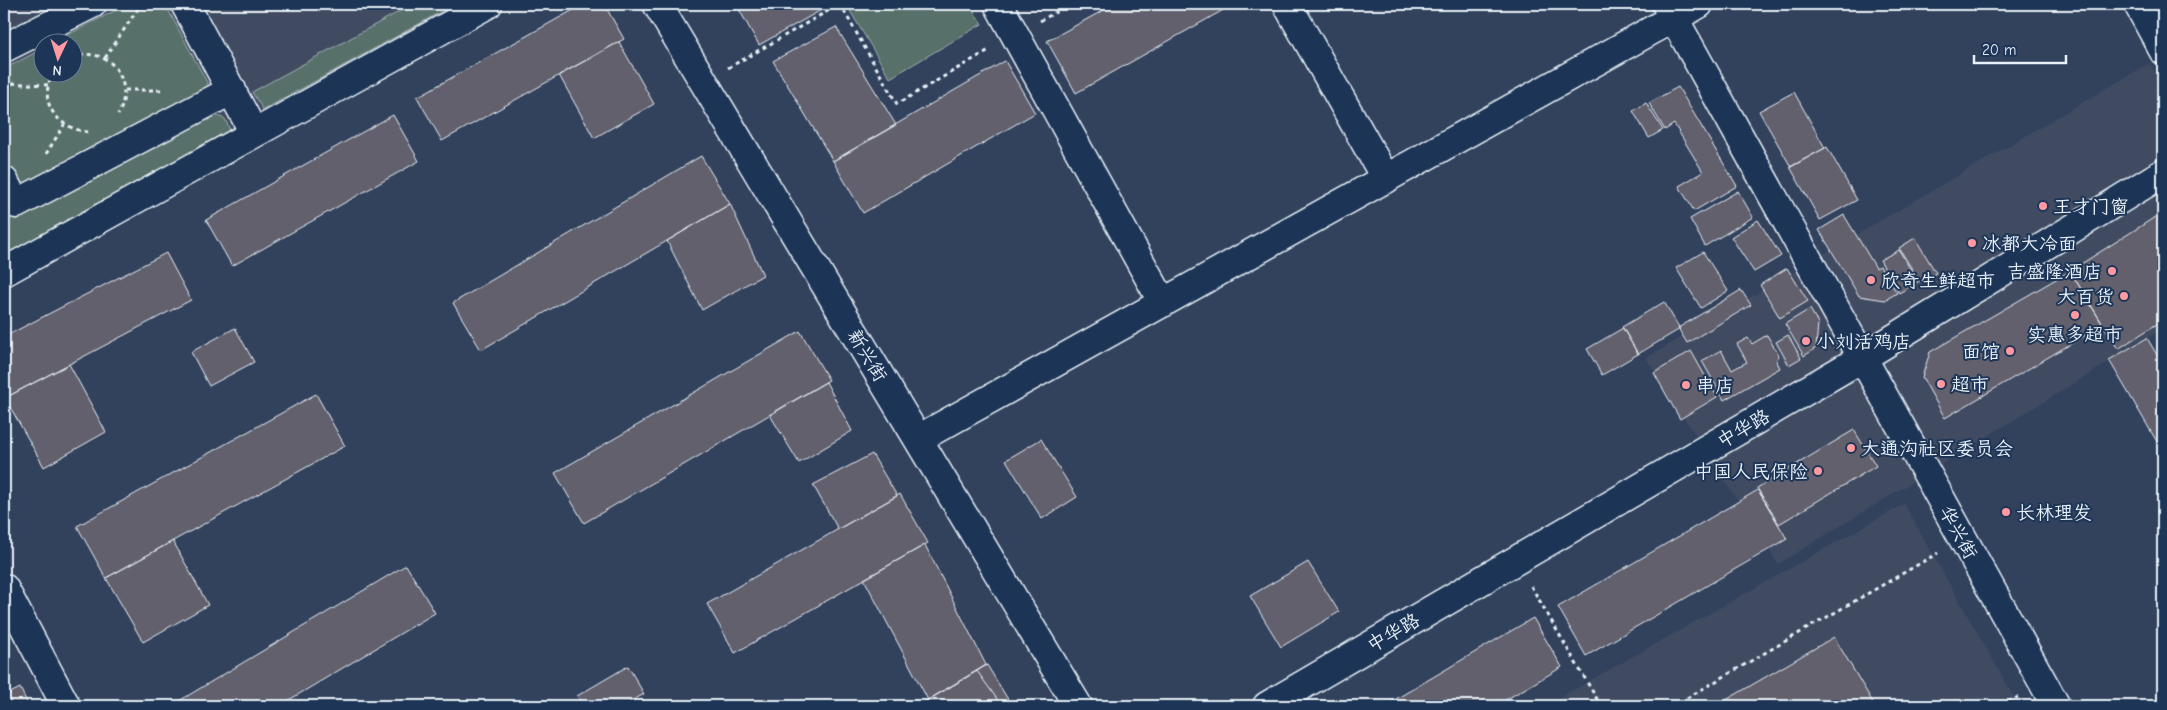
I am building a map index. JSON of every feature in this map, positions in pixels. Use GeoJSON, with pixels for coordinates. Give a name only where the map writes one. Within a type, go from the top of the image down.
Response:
{"type":"FeatureCollection","features":[{"type":"Feature","properties":{"kind":"street"},"geometry":{"type":"LineString","coordinates":[[4,48],[92,4]]}},
{"type":"Feature","properties":{"kind":"street"},"geometry":{"type":"LineString","coordinates":[[185,4],[254,133]]}},
{"type":"Feature","properties":{"kind":"street"},"geometry":{"type":"LineString","coordinates":[[4,272],[488,4]]}},
{"type":"Feature","properties":{"kind":"street"},"geometry":{"type":"LineString","coordinates":[[998,4],[1163,302]]}},
{"type":"Feature","properties":{"kind":"street"},"geometry":{"type":"LineString","coordinates":[[1287,4],[1386,179]]}},
{"type":"Feature","properties":{"kind":"street"},"geometry":{"type":"LineString","coordinates":[[918,439],[1386,179],[1669,11],[1699,4]]}},
{"type":"Feature","properties":{"kind":"street"},"geometry":{"type":"LineString","coordinates":[[2138,4],[2163,50]]}},
{"type":"Feature","properties":{"kind":"street","name":"新兴街"},"geometry":{"type":"LineString","coordinates":[[660,5],[704,82],[1078,706]]}},
{"type":"Feature","properties":{"kind":"street","name":"华兴街"},"geometry":{"type":"LineString","coordinates":[[1669,11],[2056,706]]}},
{"type":"Feature","properties":{"kind":"street"},"geometry":{"type":"LineString","coordinates":[[4,181],[16,204],[232,90]]}},
{"type":"Feature","properties":{"kind":"street","name":"中华路"},"geometry":{"type":"LineString","coordinates":[[1267,706],[1862,358],[2163,173]]}},
{"type":"Feature","properties":{"kind":"street"},"geometry":{"type":"LineString","coordinates":[[4,588],[66,706]]}},
{"type":"Feature","properties":{"kind":"path"},"geometry":{"type":"LineString","coordinates":[[105,58],[141,4]]}},
{"type":"Feature","properties":{"kind":"path"},"geometry":{"type":"LineString","coordinates":[[704,82],[840,4],[897,104],[1070,4]]}},
{"type":"Feature","properties":{"kind":"path"},"geometry":{"type":"LineString","coordinates":[[82,56],[92,54],[105,58],[115,66],[122,77],[125,90],[124,102],[115,118]]}},
{"type":"Feature","properties":{"kind":"path"},"geometry":{"type":"LineString","coordinates":[[50,82],[49,105],[55,116],[64,125],[75,130],[94,131]]}},
{"type":"Feature","properties":{"kind":"path"},"geometry":{"type":"LineString","coordinates":[[4,83],[49,85]]}},
{"type":"Feature","properties":{"kind":"path"},"geometry":{"type":"LineString","coordinates":[[1673,706],[1962,539]]}},
{"type":"Feature","properties":{"kind":"path"},"geometry":{"type":"LineString","coordinates":[[1516,560],[1601,706]]}},
{"type":"Feature","properties":{"kind":"shaded area"},"geometry":{"type":"Polygon","coordinates":[[[4,4],[461,4],[4,257],[4,4]]]}},
{"type":"Feature","properties":{"kind":"shaded area"},"geometry":{"type":"Polygon","coordinates":[[[2150,63],[2163,87],[2163,329],[1778,564],[1646,358],[2150,63]]]}},
{"type":"Feature","properties":{"kind":"shaded area"},"geometry":{"type":"Polygon","coordinates":[[[1904,504],[2019,706],[1545,706],[1904,504]]]}},
{"type":"Feature","properties":{"kind":"green space"},"geometry":{"type":"Polygon","coordinates":[[[128,4],[165,4],[210,88],[19,187],[4,157],[4,69],[32,54],[32,82],[82,82],[82,32],[73,32],[128,4]]]}},
{"type":"Feature","properties":{"kind":"green space"},"geometry":{"type":"Polygon","coordinates":[[[413,4],[455,4],[263,110],[252,92],[413,4]]]}},
{"type":"Feature","properties":{"kind":"green space"},"geometry":{"type":"Polygon","coordinates":[[[863,4],[969,4],[982,24],[890,78],[850,11],[863,4]]]}},
{"type":"Feature","properties":{"kind":"green space"},"geometry":{"type":"Polygon","coordinates":[[[212,114],[225,119],[230,130],[4,255],[5,204],[16,220],[212,114]]]}},
{"type":"Feature","properties":{"kind":"building"},"geometry":{"type":"Polygon","coordinates":[[[584,4],[604,4],[624,39],[442,141],[417,97],[584,4]]]}},
{"type":"Feature","properties":{"kind":"building"},"geometry":{"type":"Polygon","coordinates":[[[736,4],[832,4],[759,45],[736,4]]]}},
{"type":"Feature","properties":{"kind":"building"},"geometry":{"type":"Polygon","coordinates":[[[1115,4],[1234,4],[1076,93],[1047,41],[1115,4]]]}},
{"type":"Feature","properties":{"kind":"building"},"geometry":{"type":"Polygon","coordinates":[[[836,27],[896,125],[833,161],[773,61],[836,27]]]}},
{"type":"Feature","properties":{"kind":"building"},"geometry":{"type":"Polygon","coordinates":[[[619,42],[654,104],[594,138],[559,75],[619,42]]]}},
{"type":"Feature","properties":{"kind":"building"},"geometry":{"type":"Polygon","coordinates":[[[1005,61],[1035,113],[863,213],[833,161],[1005,61]]]}},
{"type":"Feature","properties":{"kind":"building"},"geometry":{"type":"Polygon","coordinates":[[[1678,87],[1737,186],[1694,211],[1679,186],[1703,172],[1674,124],[1665,130],[1649,103],[1678,87]]]}},
{"type":"Feature","properties":{"kind":"building"},"geometry":{"type":"Polygon","coordinates":[[[1794,92],[1825,148],[1791,167],[1759,111],[1794,92]]]}},
{"type":"Feature","properties":{"kind":"building"},"geometry":{"type":"Polygon","coordinates":[[[1646,103],[1663,130],[1649,138],[1633,111],[1646,103]]]}},
{"type":"Feature","properties":{"kind":"building"},"geometry":{"type":"Polygon","coordinates":[[[393,115],[419,161],[232,266],[206,220],[393,115]]]}},
{"type":"Feature","properties":{"kind":"building"},"geometry":{"type":"Polygon","coordinates":[[[1827,147],[1857,200],[1820,220],[1790,167],[1827,147]]]}},
{"type":"Feature","properties":{"kind":"building"},"geometry":{"type":"Polygon","coordinates":[[[701,156],[730,204],[481,350],[453,303],[701,156]]]}},
{"type":"Feature","properties":{"kind":"building"},"geometry":{"type":"Polygon","coordinates":[[[1738,191],[1753,217],[1705,246],[1690,219],[1738,191]]]}},
{"type":"Feature","properties":{"kind":"building"},"geometry":{"type":"Polygon","coordinates":[[[730,204],[763,275],[702,310],[667,241],[730,204]]]}},
{"type":"Feature","properties":{"kind":"building","name":"大百货"},"geometry":{"type":"Polygon","coordinates":[[[2163,212],[2163,320],[2118,349],[2070,271],[2163,212]]]}},
{"type":"Feature","properties":{"kind":"building"},"geometry":{"type":"Polygon","coordinates":[[[1844,215],[1876,268],[1880,266],[1897,293],[1885,300],[1859,296],[1819,230],[1844,215]]]}},
{"type":"Feature","properties":{"kind":"building"},"geometry":{"type":"Polygon","coordinates":[[[1758,220],[1781,256],[1754,272],[1731,237],[1758,220]]]}},
{"type":"Feature","properties":{"kind":"building"},"geometry":{"type":"Polygon","coordinates":[[[1915,238],[1936,273],[1920,282],[1899,248],[1915,238]]]}},
{"type":"Feature","properties":{"kind":"building"},"geometry":{"type":"Polygon","coordinates":[[[1899,250],[1918,282],[1899,293],[1880,260],[1899,250]]]}},
{"type":"Feature","properties":{"kind":"building"},"geometry":{"type":"Polygon","coordinates":[[[1703,252],[1728,291],[1701,308],[1676,268],[1703,252]]]}},
{"type":"Feature","properties":{"kind":"building"},"geometry":{"type":"Polygon","coordinates":[[[166,253],[191,300],[5,398],[4,337],[166,253]]]}},
{"type":"Feature","properties":{"kind":"building"},"geometry":{"type":"Polygon","coordinates":[[[1787,268],[1808,301],[1780,318],[1760,285],[1787,268]]]}},
{"type":"Feature","properties":{"kind":"building"},"geometry":{"type":"Polygon","coordinates":[[[2070,271],[2103,325],[1945,418],[1922,377],[1930,352],[2070,271]]]}},
{"type":"Feature","properties":{"kind":"building"},"geometry":{"type":"Polygon","coordinates":[[[1741,290],[1751,305],[1687,343],[1678,328],[1741,290]]]}},
{"type":"Feature","properties":{"kind":"building"},"geometry":{"type":"Polygon","coordinates":[[[1664,302],[1680,329],[1638,354],[1622,327],[1664,302]]]}},
{"type":"Feature","properties":{"kind":"building"},"geometry":{"type":"Polygon","coordinates":[[[1810,309],[1818,323],[1816,348],[1804,356],[1785,324],[1810,309]]]}},
{"type":"Feature","properties":{"kind":"building"},"geometry":{"type":"Polygon","coordinates":[[[235,328],[254,362],[209,386],[191,352],[235,328]]]}},
{"type":"Feature","properties":{"kind":"building"},"geometry":{"type":"Polygon","coordinates":[[[1623,328],[1638,354],[1602,375],[1587,349],[1623,328]]]}},
{"type":"Feature","properties":{"kind":"building"},"geometry":{"type":"Polygon","coordinates":[[[800,331],[829,380],[584,523],[555,473],[800,331]]]}},
{"type":"Feature","properties":{"kind":"building"},"geometry":{"type":"Polygon","coordinates":[[[1767,335],[1779,356],[1776,360],[1780,368],[1724,400],[1702,361],[1721,350],[1732,370],[1747,362],[1737,344],[1748,338],[1752,344],[1767,335]]]}},
{"type":"Feature","properties":{"kind":"building"},"geometry":{"type":"Polygon","coordinates":[[[1788,335],[1801,358],[1789,365],[1776,342],[1788,335]]]}},
{"type":"Feature","properties":{"kind":"building"},"geometry":{"type":"Polygon","coordinates":[[[2147,338],[2163,365],[2163,452],[2109,360],[2147,338]]]}},
{"type":"Feature","properties":{"kind":"building","name":"串店"},"geometry":{"type":"Polygon","coordinates":[[[1691,351],[1717,397],[1680,419],[1654,373],[1691,351]]]}},
{"type":"Feature","properties":{"kind":"building"},"geometry":{"type":"Polygon","coordinates":[[[69,364],[106,432],[44,467],[5,398],[69,364]]]}},
{"type":"Feature","properties":{"kind":"building"},"geometry":{"type":"Polygon","coordinates":[[[826,382],[852,431],[799,463],[770,415],[826,382]]]}},
{"type":"Feature","properties":{"kind":"building"},"geometry":{"type":"Polygon","coordinates":[[[316,394],[345,446],[106,578],[77,526],[316,394]]]}},
{"type":"Feature","properties":{"kind":"building"},"geometry":{"type":"Polygon","coordinates":[[[1854,430],[1876,466],[1779,524],[1757,488],[1854,430]]]}},
{"type":"Feature","properties":{"kind":"building"},"geometry":{"type":"Polygon","coordinates":[[[1041,439],[1077,497],[1042,519],[1006,460],[1041,439]]]}},
{"type":"Feature","properties":{"kind":"building"},"geometry":{"type":"Polygon","coordinates":[[[872,454],[897,496],[838,529],[813,485],[872,454]]]}},
{"type":"Feature","properties":{"kind":"building"},"geometry":{"type":"Polygon","coordinates":[[[1758,490],[1787,539],[1586,656],[1558,607],[1758,490]]]}},
{"type":"Feature","properties":{"kind":"building"},"geometry":{"type":"Polygon","coordinates":[[[900,494],[928,543],[735,653],[707,604],[900,494]]]}},
{"type":"Feature","properties":{"kind":"building"},"geometry":{"type":"Polygon","coordinates":[[[173,541],[208,605],[143,642],[106,578],[173,541]]]}},
{"type":"Feature","properties":{"kind":"building"},"geometry":{"type":"Polygon","coordinates":[[[925,545],[986,665],[928,700],[864,579],[925,545]]]}},
{"type":"Feature","properties":{"kind":"building"},"geometry":{"type":"Polygon","coordinates":[[[1308,562],[1339,612],[1281,647],[1250,596],[1308,562]]]}},
{"type":"Feature","properties":{"kind":"building"},"geometry":{"type":"Polygon","coordinates":[[[406,565],[435,613],[279,706],[176,706],[174,704],[406,565]]]}},
{"type":"Feature","properties":{"kind":"building"},"geometry":{"type":"Polygon","coordinates":[[[1533,618],[1562,667],[1495,706],[1384,706],[1533,618]]]}},
{"type":"Feature","properties":{"kind":"building"},"geometry":{"type":"Polygon","coordinates":[[[1834,637],[1875,706],[1716,706],[1834,637]]]}},
{"type":"Feature","properties":{"kind":"building"},"geometry":{"type":"Polygon","coordinates":[[[987,665],[1012,706],[918,706],[977,671],[987,665]]]}},
{"type":"Feature","properties":{"kind":"building"},"geometry":{"type":"Polygon","coordinates":[[[628,666],[644,694],[623,706],[584,706],[577,696],[628,666]]]}},
{"type":"Feature","properties":{"kind":"building"},"geometry":{"type":"Polygon","coordinates":[[[977,671],[1002,706],[918,706],[977,671]]]}},
{"type":"Feature","properties":{"kind":"building"},"geometry":{"type":"Polygon","coordinates":[[[20,688],[29,706],[4,706],[4,696],[20,688]]]}},
{"type":"Feature","properties":{"kind":"place","name":"王才门窗"},"geometry":{"type":"Point","coordinates":[2043,206]}},
{"type":"Feature","properties":{"kind":"place","name":"冰都大冷面"},"geometry":{"type":"Point","coordinates":[1972,243]}},
{"type":"Feature","properties":{"kind":"place","name":"吉盛隆酒店"},"geometry":{"type":"Point","coordinates":[2112,271]}},
{"type":"Feature","properties":{"kind":"place","name":"欣奇生鲜超市"},"geometry":{"type":"Point","coordinates":[1871,280]}},
{"type":"Feature","properties":{"kind":"place","name":"大百货"},"geometry":{"type":"Point","coordinates":[2124,296]}},
{"type":"Feature","properties":{"kind":"place","name":"实惠多超市"},"geometry":{"type":"Point","coordinates":[2075,315]}},
{"type":"Feature","properties":{"kind":"place","name":"小刘活鸡店"},"geometry":{"type":"Point","coordinates":[1806,341]}},
{"type":"Feature","properties":{"kind":"place","name":"面馆"},"geometry":{"type":"Point","coordinates":[2010,351]}},
{"type":"Feature","properties":{"kind":"place","name":"超市"},"geometry":{"type":"Point","coordinates":[1941,384]}},
{"type":"Feature","properties":{"kind":"place","name":"串店"},"geometry":{"type":"Point","coordinates":[1686,385]}},
{"type":"Feature","properties":{"kind":"place","name":"大通沟社区委员会"},"geometry":{"type":"Point","coordinates":[1851,448]}},
{"type":"Feature","properties":{"kind":"place","name":"中国人民保险"},"geometry":{"type":"Point","coordinates":[1818,471]}},
{"type":"Feature","properties":{"kind":"place","name":"长林理发"},"geometry":{"type":"Point","coordinates":[2006,512]}}]}
